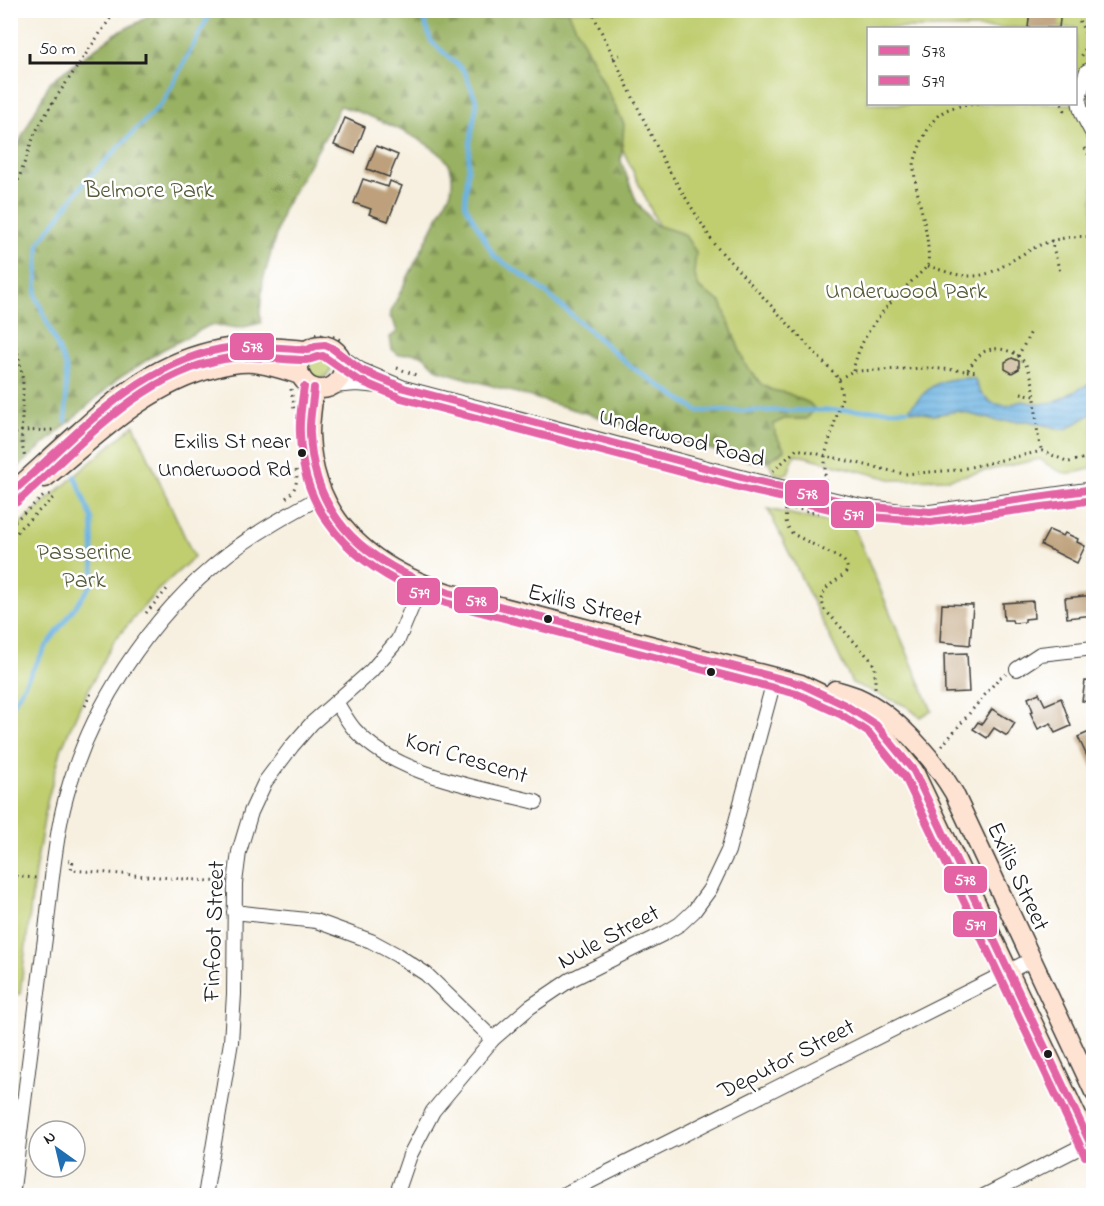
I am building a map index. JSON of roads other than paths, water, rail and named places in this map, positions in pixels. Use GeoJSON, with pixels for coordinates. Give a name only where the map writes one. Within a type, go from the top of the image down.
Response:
{"type":"FeatureCollection","features":[{"type":"Feature","properties":{"kind":"street"},"geometry":{"type":"LineString","coordinates":[[1086,65],[1078,95],[1081,112],[1094,136]]}},
{"type":"Feature","properties":{"kind":"street","name":"Underwood Road"},"geometry":{"type":"LineString","coordinates":[[10,504],[123,393],[157,370],[189,357],[224,349],[256,347],[308,350],[315,346],[325,345],[361,370],[404,388],[756,481],[861,506],[930,512],[1094,489]]}},
{"type":"Feature","properties":{"kind":"street"},"geometry":{"type":"LineString","coordinates":[[300,375],[299,363],[308,350]]}},
{"type":"Feature","properties":{"kind":"street"},"geometry":{"type":"LineString","coordinates":[[323,387],[340,378],[342,370],[339,355]]}},
{"type":"Feature","properties":{"kind":"street","name":"Underwood Road"},"geometry":{"type":"LineString","coordinates":[[10,494],[36,479],[136,403],[194,373],[232,363],[259,363],[300,375],[307,384],[323,387],[357,384],[404,388]]}},
{"type":"Feature","properties":{"kind":"street","name":"Exilis Street"},"geometry":{"type":"LineString","coordinates":[[323,387],[310,432],[315,470],[324,495],[337,518],[358,544],[388,568],[421,585],[448,594],[801,684],[845,705],[876,725],[914,771],[1092,1144]]}},
{"type":"Feature","properties":{"kind":"street"},"geometry":{"type":"LineString","coordinates":[[12,1196],[53,869],[63,808],[81,754],[103,703],[135,652],[175,603],[227,555],[277,521],[324,495]]}},
{"type":"Feature","properties":{"kind":"street","name":"Finfoot Street"},"geometry":{"type":"LineString","coordinates":[[205,1196],[231,1042],[235,883],[239,852],[251,812],[265,782],[312,723],[371,671],[398,640],[421,585]]}},
{"type":"Feature","properties":{"kind":"street"},"geometry":{"type":"LineString","coordinates":[[1017,669],[1040,654],[1094,648]]}},
{"type":"Feature","properties":{"kind":"street","name":"Nule Street"},"geometry":{"type":"LineString","coordinates":[[396,1196],[410,1155],[433,1111],[493,1039],[530,1007],[570,980],[680,924],[710,889],[728,852],[775,677]]}},
{"type":"Feature","properties":{"kind":"street","name":"Exilis Street"},"geometry":{"type":"LineString","coordinates":[[801,684],[813,683],[857,697],[872,705],[925,752],[944,776],[1094,1092]]}},
{"type":"Feature","properties":{"kind":"street","name":"Kori Crescent"},"geometry":{"type":"LineString","coordinates":[[336,702],[354,729],[385,755],[416,771],[536,802]]}},
{"type":"Feature","properties":{"kind":"street"},"geometry":{"type":"LineString","coordinates":[[234,912],[316,921],[371,941],[426,974],[493,1039]]}},
{"type":"Feature","properties":{"kind":"street","name":"Deputor Street"},"geometry":{"type":"LineString","coordinates":[[561,1196],[1031,960]]}},
{"type":"Feature","properties":{"kind":"street"},"geometry":{"type":"LineString","coordinates":[[984,1196],[1092,1144]]}},
{"type":"Feature","properties":{"kind":"lane"},"geometry":{"type":"LineString","coordinates":[[1091,10],[1094,16]]}},
{"type":"Feature","properties":{"kind":"water"},"geometry":{"type":"Polygon","coordinates":[[[974,378],[980,392],[992,403],[1006,406],[1022,401],[1040,404],[1054,402],[1093,382],[1093,413],[1065,430],[1028,421],[998,421],[957,411],[934,415],[908,410],[936,384],[952,379],[974,378]]]}},
{"type":"Feature","properties":{"kind":"waterway"},"geometry":{"type":"LineString","coordinates":[[66,421],[66,367],[36,296],[39,243],[84,183],[163,102],[212,10]]}},
{"type":"Feature","properties":{"kind":"waterway"},"geometry":{"type":"LineString","coordinates":[[421,10],[431,41],[464,71],[477,102],[470,143],[465,204],[494,256],[537,285],[630,366],[698,411],[908,410]]}},
{"type":"Feature","properties":{"kind":"waterway"},"geometry":{"type":"LineString","coordinates":[[10,710],[45,648],[94,581],[92,519],[75,476]]}},
{"type":"Feature","properties":{"kind":"place","name":"Exilis St near Underwood Rd"},"geometry":{"type":"Point","coordinates":[302,453]}},
{"type":"Feature","properties":{"kind":"park label","name":"Belmore Park"},"geometry":{"type":"Point","coordinates":[149,189]}},
{"type":"Feature","properties":{"kind":"park label","name":"Underwood Park"},"geometry":{"type":"Point","coordinates":[906,290]}},
{"type":"Feature","properties":{"kind":"park label","name":"Passerine Park"},"geometry":{"type":"Point","coordinates":[84,565]}}]}
